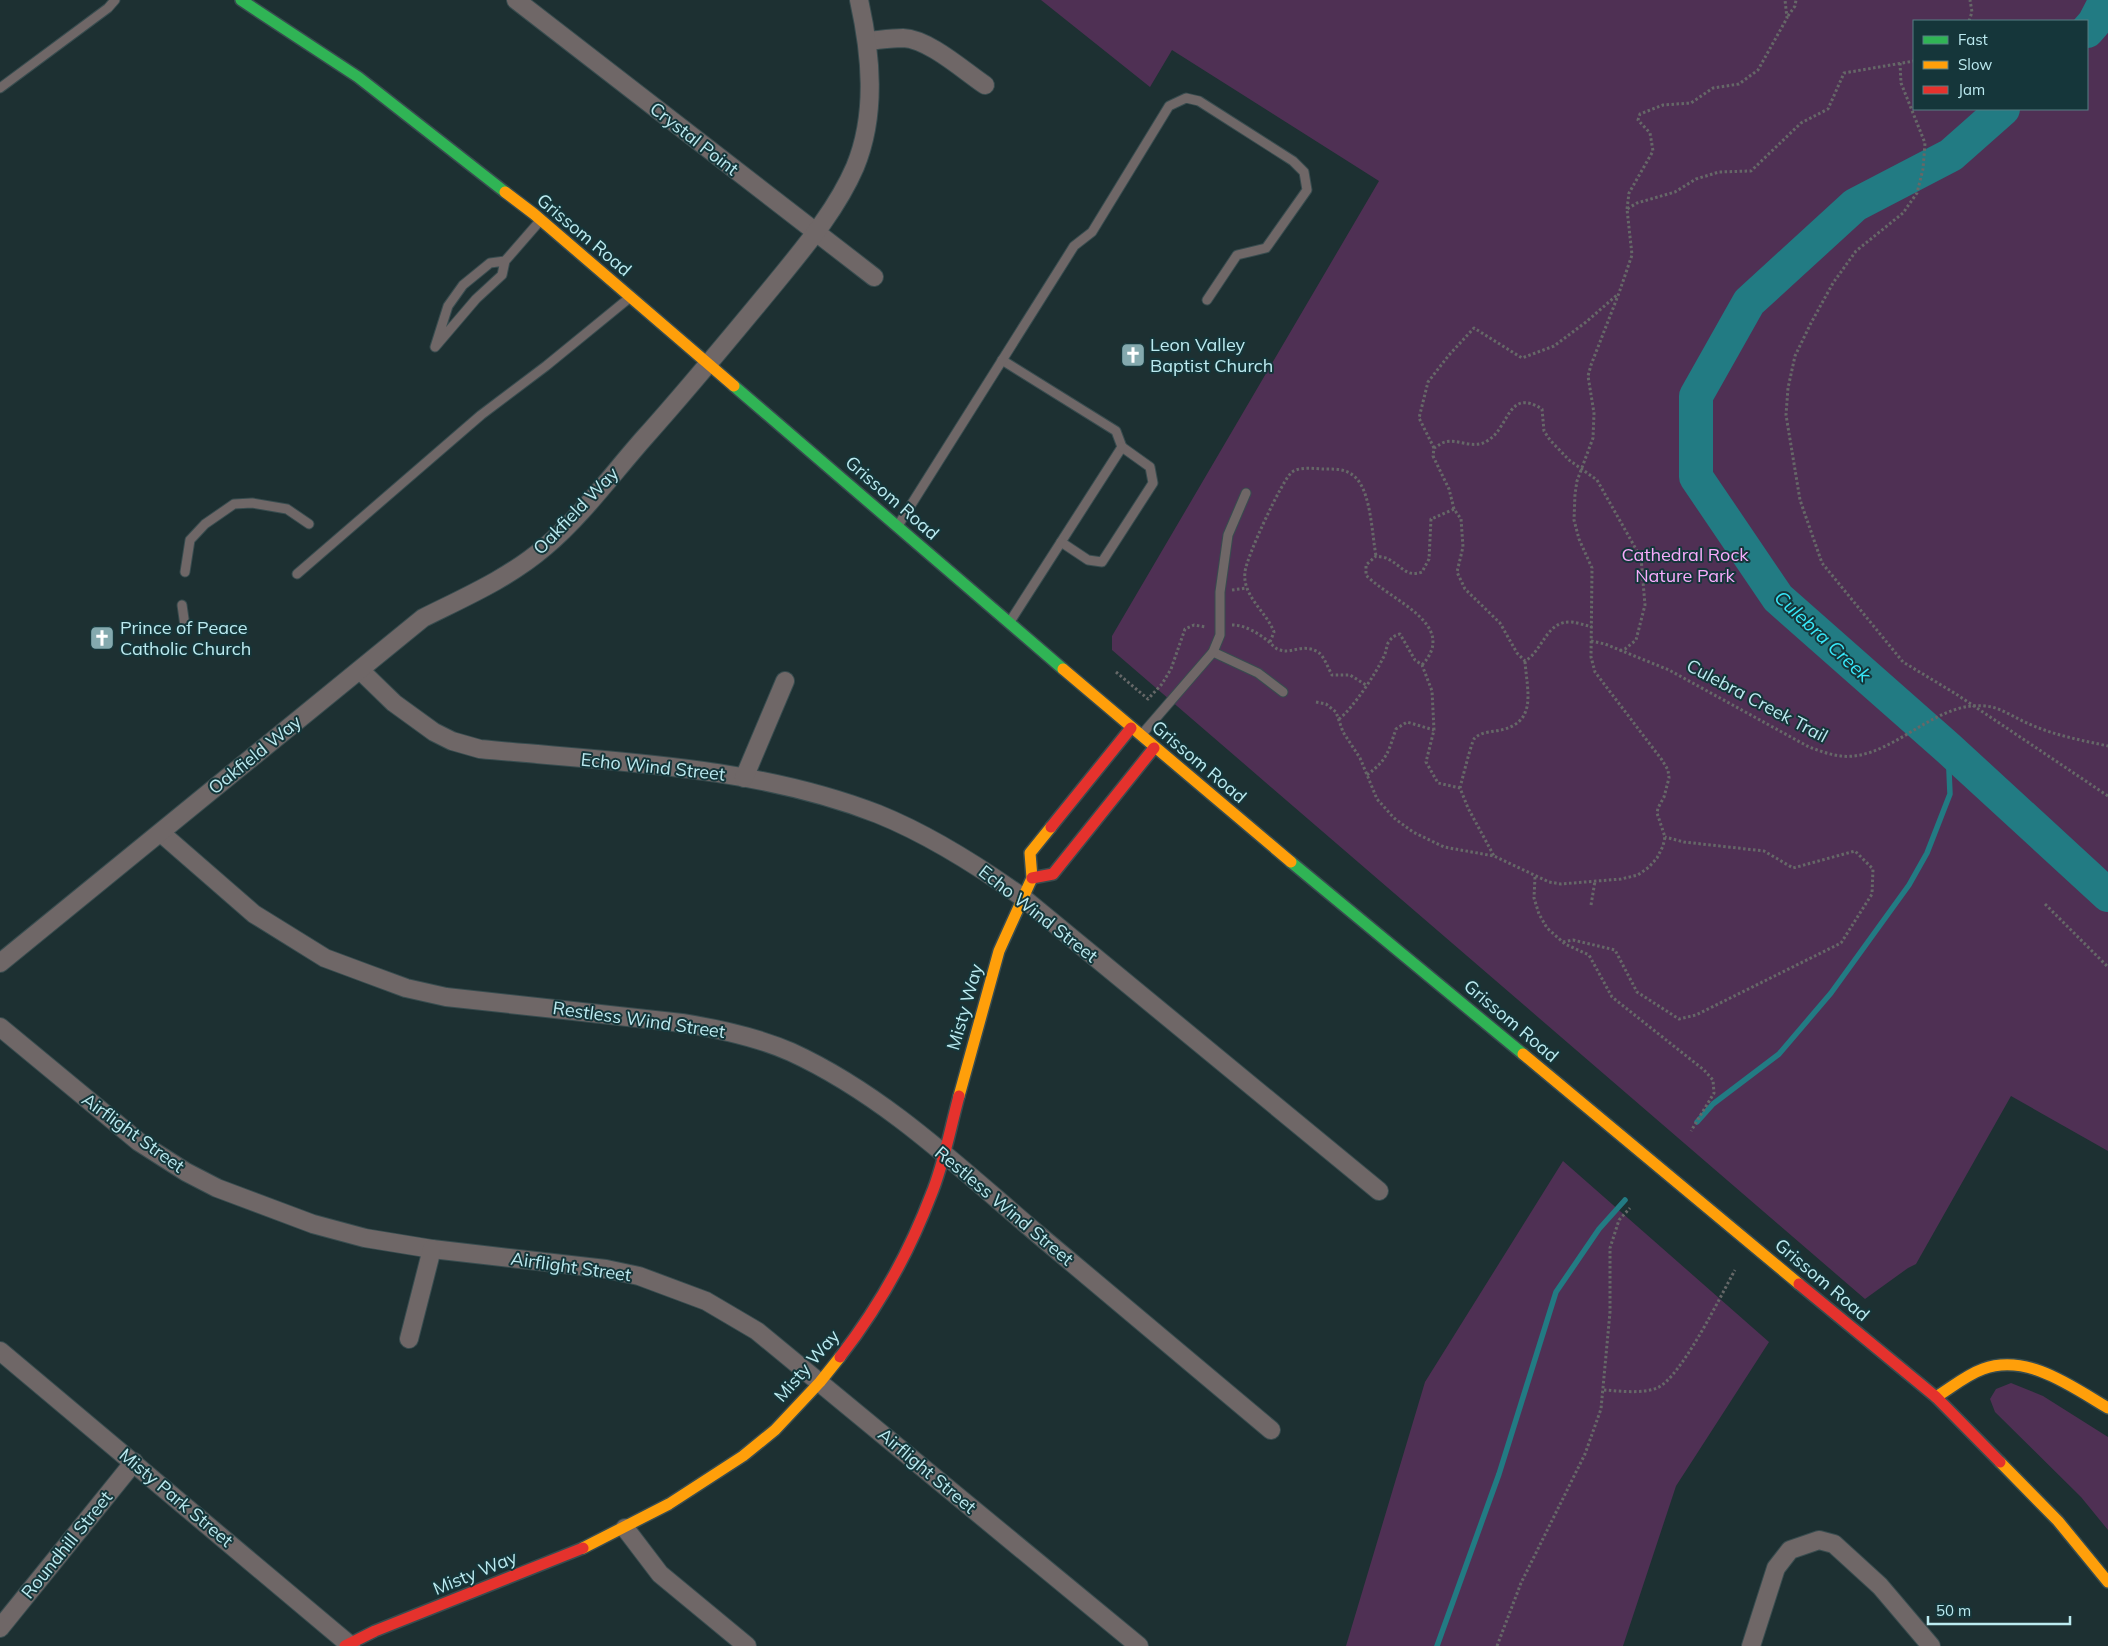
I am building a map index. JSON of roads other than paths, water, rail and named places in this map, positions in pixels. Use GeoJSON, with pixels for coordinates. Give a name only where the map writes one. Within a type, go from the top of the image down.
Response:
{"type":"FeatureCollection","features":[{"type":"Feature","properties":{"kind":"main road","name":"Grissom Road"},"geometry":{"type":"LineString","coordinates":[[241,0],[358,77],[541,220],[1154,748],[1936,1397],[2058,1521],[2108,1582]]}},
{"type":"Feature","properties":{"kind":"main road"},"geometry":{"type":"LineString","coordinates":[[1131,728],[1030,853],[1032,878],[1053,874],[1154,748]]}},
{"type":"Feature","properties":{"kind":"main road","name":"Misty Way"},"geometry":{"type":"LineString","coordinates":[[348,1645],[591,1545],[669,1504],[743,1456],[775,1430],[820,1382],[853,1340],[890,1283],[904,1257],[932,1194],[999,951],[1032,878]]}},
{"type":"Feature","properties":{"kind":"main road"},"geometry":{"type":"LineString","coordinates":[[1936,1397],[1983,1369],[2000,1364],[2034,1368],[2108,1408]]}},
{"type":"Feature","properties":{"kind":"street","name":"Crystal Point"},"geometry":{"type":"LineString","coordinates":[[516,0],[815,234],[874,277]]}},
{"type":"Feature","properties":{"kind":"street","name":"Oakfield Way"},"geometry":{"type":"LineString","coordinates":[[0,963],[423,618],[491,583],[526,562],[564,530],[709,365],[815,234],[841,193],[855,166],[865,129],[870,91],[868,41],[859,0]]}},
{"type":"Feature","properties":{"kind":"street"},"geometry":{"type":"LineString","coordinates":[[868,41],[904,38],[916,41],[929,47],[985,85]]}},
{"type":"Feature","properties":{"kind":"street","name":"Echo Wind Street"},"geometry":{"type":"LineString","coordinates":[[360,670],[413,718],[452,741],[480,749],[704,770],[773,782],[822,795],[879,815],[930,839],[985,871],[1022,897],[1379,1191]]}},
{"type":"Feature","properties":{"kind":"street"},"geometry":{"type":"LineString","coordinates":[[744,778],[785,681]]}},
{"type":"Feature","properties":{"kind":"street","name":"Restless Wind Street"},"geometry":{"type":"LineString","coordinates":[[161,833],[254,914],[325,958],[406,988],[446,997],[682,1023],[720,1029],[756,1039],[791,1052],[844,1080],[887,1110],[943,1155],[1271,1430]]}},
{"type":"Feature","properties":{"kind":"street","name":"Airflight Street"},"geometry":{"type":"LineString","coordinates":[[0,1027],[139,1142],[186,1172],[217,1188],[313,1224],[365,1238],[432,1249],[606,1269],[672,1286],[706,1301],[757,1331],[1139,1646]]}},
{"type":"Feature","properties":{"kind":"street"},"geometry":{"type":"LineString","coordinates":[[409,1339],[432,1249]]}},
{"type":"Feature","properties":{"kind":"street","name":"Misty Park Street"},"geometry":{"type":"LineString","coordinates":[[0,1351],[134,1462],[348,1645]]}},
{"type":"Feature","properties":{"kind":"street","name":"Roundhill Street"},"geometry":{"type":"LineString","coordinates":[[0,1628],[134,1462]]}},
{"type":"Feature","properties":{"kind":"street"},"geometry":{"type":"LineString","coordinates":[[625,1528],[660,1574],[747,1646]]}},
{"type":"Feature","properties":{"kind":"street"},"geometry":{"type":"LineString","coordinates":[[1752,1646],[1776,1568],[1790,1550],[1820,1540],[1834,1544],[1880,1586],[1931,1646]]}},
{"type":"Feature","properties":{"kind":"lane"},"geometry":{"type":"LineString","coordinates":[[0,88],[108,8],[115,0]]}},
{"type":"Feature","properties":{"kind":"lane"},"geometry":{"type":"LineString","coordinates":[[898,526],[1074,246],[1092,232],[1170,106],[1186,98],[1199,100],[1293,161],[1304,172],[1307,190],[1266,248],[1236,255],[1207,300]]}},
{"type":"Feature","properties":{"kind":"lane"},"geometry":{"type":"LineString","coordinates":[[505,261],[490,263],[463,285],[448,306],[434,346],[476,299],[502,275],[505,261],[541,220]]}},
{"type":"Feature","properties":{"kind":"lane"},"geometry":{"type":"LineString","coordinates":[[298,574],[481,415],[546,366],[630,297]]}},
{"type":"Feature","properties":{"kind":"lane"},"geometry":{"type":"LineString","coordinates":[[1002,360],[1116,431],[1122,447],[1150,467],[1153,482],[1102,562],[1088,560],[1061,542]]}},
{"type":"Feature","properties":{"kind":"lane"},"geometry":{"type":"LineString","coordinates":[[1009,622],[1122,447]]}},
{"type":"Feature","properties":{"kind":"lane"},"geometry":{"type":"LineString","coordinates":[[1141,736],[1213,652],[1220,635],[1220,592],[1228,534],[1246,493]]}},
{"type":"Feature","properties":{"kind":"lane"},"geometry":{"type":"LineString","coordinates":[[184,572],[190,540],[205,524],[234,504],[252,503],[287,509],[308,524]]}},
{"type":"Feature","properties":{"kind":"lane"},"geometry":{"type":"LineString","coordinates":[[182,605],[185,626]]}},
{"type":"Feature","properties":{"kind":"lane"},"geometry":{"type":"LineString","coordinates":[[1213,652],[1258,673],[1283,692]]}},
{"type":"Feature","properties":{"kind":"waterway","name":"Culebra Creek"},"geometry":{"type":"LineString","coordinates":[[2088,30],[2094,23],[2106,0]]}},
{"type":"Feature","properties":{"kind":"waterway","name":"Culebra Creek"},"geometry":{"type":"LineString","coordinates":[[2002,110],[1951,155],[1855,205],[1749,302],[1696,396],[1696,477],[1778,598],[1948,748],[2108,895]]}},
{"type":"Feature","properties":{"kind":"waterway"},"geometry":{"type":"LineString","coordinates":[[1697,1122],[1713,1104],[1779,1054],[1831,993],[1909,885],[1927,853],[1950,794],[1948,748]]}},
{"type":"Feature","properties":{"kind":"waterway"},"geometry":{"type":"LineString","coordinates":[[1437,1646],[1499,1474],[1556,1292],[1599,1229],[1625,1200]]}},
{"type":"Feature","properties":{"kind":"place","name":"Leon Valley Baptist Church"},"geometry":{"type":"Point","coordinates":[1133,355]}},
{"type":"Feature","properties":{"kind":"place","name":"Prince of Peace Catholic Church"},"geometry":{"type":"Point","coordinates":[102,638]}},
{"type":"Feature","properties":{"kind":"park label","name":"Cathedral Rock Nature Park"},"geometry":{"type":"Point","coordinates":[1685,565]}}]}
